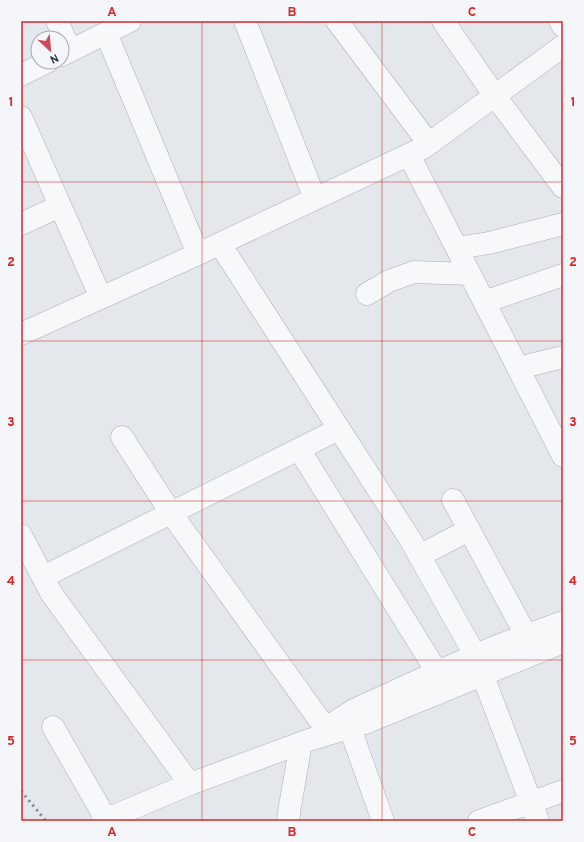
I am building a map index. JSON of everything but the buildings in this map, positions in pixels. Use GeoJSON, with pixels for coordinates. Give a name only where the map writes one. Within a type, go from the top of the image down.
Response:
{"type":"FeatureCollection","features":[{"type":"Feature","properties":{"kind":"street"},"geometry":{"type":"LineString","coordinates":[[70,51],[130,21]]}},
{"type":"Feature","properties":{"kind":"street"},"geometry":{"type":"LineString","coordinates":[[245,21],[315,199]]}},
{"type":"Feature","properties":{"kind":"street"},"geometry":{"type":"LineString","coordinates":[[337,21],[429,144]]}},
{"type":"Feature","properties":{"kind":"street"},"geometry":{"type":"LineString","coordinates":[[443,21],[495,96],[563,187]]}},
{"type":"Feature","properties":{"kind":"street"},"geometry":{"type":"LineString","coordinates":[[560,21],[563,26]]}},
{"type":"Feature","properties":{"kind":"street"},"geometry":{"type":"LineString","coordinates":[[106,33],[198,254]]}},
{"type":"Feature","properties":{"kind":"street"},"geometry":{"type":"LineString","coordinates":[[21,334],[220,244],[409,155],[429,144],[563,46]]}},
{"type":"Feature","properties":{"kind":"street"},"geometry":{"type":"LineString","coordinates":[[21,75],[31,70]]}},
{"type":"Feature","properties":{"kind":"street"},"geometry":{"type":"LineString","coordinates":[[21,117],[101,298]]}},
{"type":"Feature","properties":{"kind":"street"},"geometry":{"type":"LineString","coordinates":[[409,155],[562,454]]}},
{"type":"Feature","properties":{"kind":"street"},"geometry":{"type":"LineString","coordinates":[[21,224],[60,206]]}},
{"type":"Feature","properties":{"kind":"street"},"geometry":{"type":"LineString","coordinates":[[456,248],[489,243],[563,224]]}},
{"type":"Feature","properties":{"kind":"street"},"geometry":{"type":"LineString","coordinates":[[220,244],[419,556],[479,665],[534,812]]}},
{"type":"Feature","properties":{"kind":"street"},"geometry":{"type":"LineString","coordinates":[[367,294],[389,281],[414,272],[470,274]]}},
{"type":"Feature","properties":{"kind":"street"},"geometry":{"type":"LineString","coordinates":[[484,302],[563,275]]}},
{"type":"Feature","properties":{"kind":"street"},"geometry":{"type":"LineString","coordinates":[[518,368],[563,357]]}},
{"type":"Feature","properties":{"kind":"street"},"geometry":{"type":"LineString","coordinates":[[43,577],[339,429]]}},
{"type":"Feature","properties":{"kind":"street"},"geometry":{"type":"LineString","coordinates":[[122,437],[312,737]]}},
{"type":"Feature","properties":{"kind":"street"},"geometry":{"type":"LineString","coordinates":[[299,449],[437,672]]}},
{"type":"Feature","properties":{"kind":"street"},"geometry":{"type":"LineString","coordinates":[[453,500],[526,635]]}},
{"type":"Feature","properties":{"kind":"street"},"geometry":{"type":"LineString","coordinates":[[419,556],[469,530]]}},
{"type":"Feature","properties":{"kind":"street"},"geometry":{"type":"LineString","coordinates":[[21,535],[51,593],[190,784]]}},
{"type":"Feature","properties":{"kind":"street"},"geometry":{"type":"LineString","coordinates":[[53,727],[104,820],[190,784],[312,737],[366,723],[479,665],[496,646],[563,622]]}},
{"type":"Feature","properties":{"kind":"street"},"geometry":{"type":"LineString","coordinates":[[285,820],[312,737],[354,710],[437,672],[479,665],[563,642]]}},
{"type":"Feature","properties":{"kind":"street"},"geometry":{"type":"LineString","coordinates":[[350,728],[383,821]]}},
{"type":"Feature","properties":{"kind":"street"},"geometry":{"type":"LineString","coordinates":[[480,821],[534,812],[563,791]]}},
{"type":"Feature","properties":{"kind":"railway"},"geometry":{"type":"LineString","coordinates":[[21,791],[46,821]]}}]}
